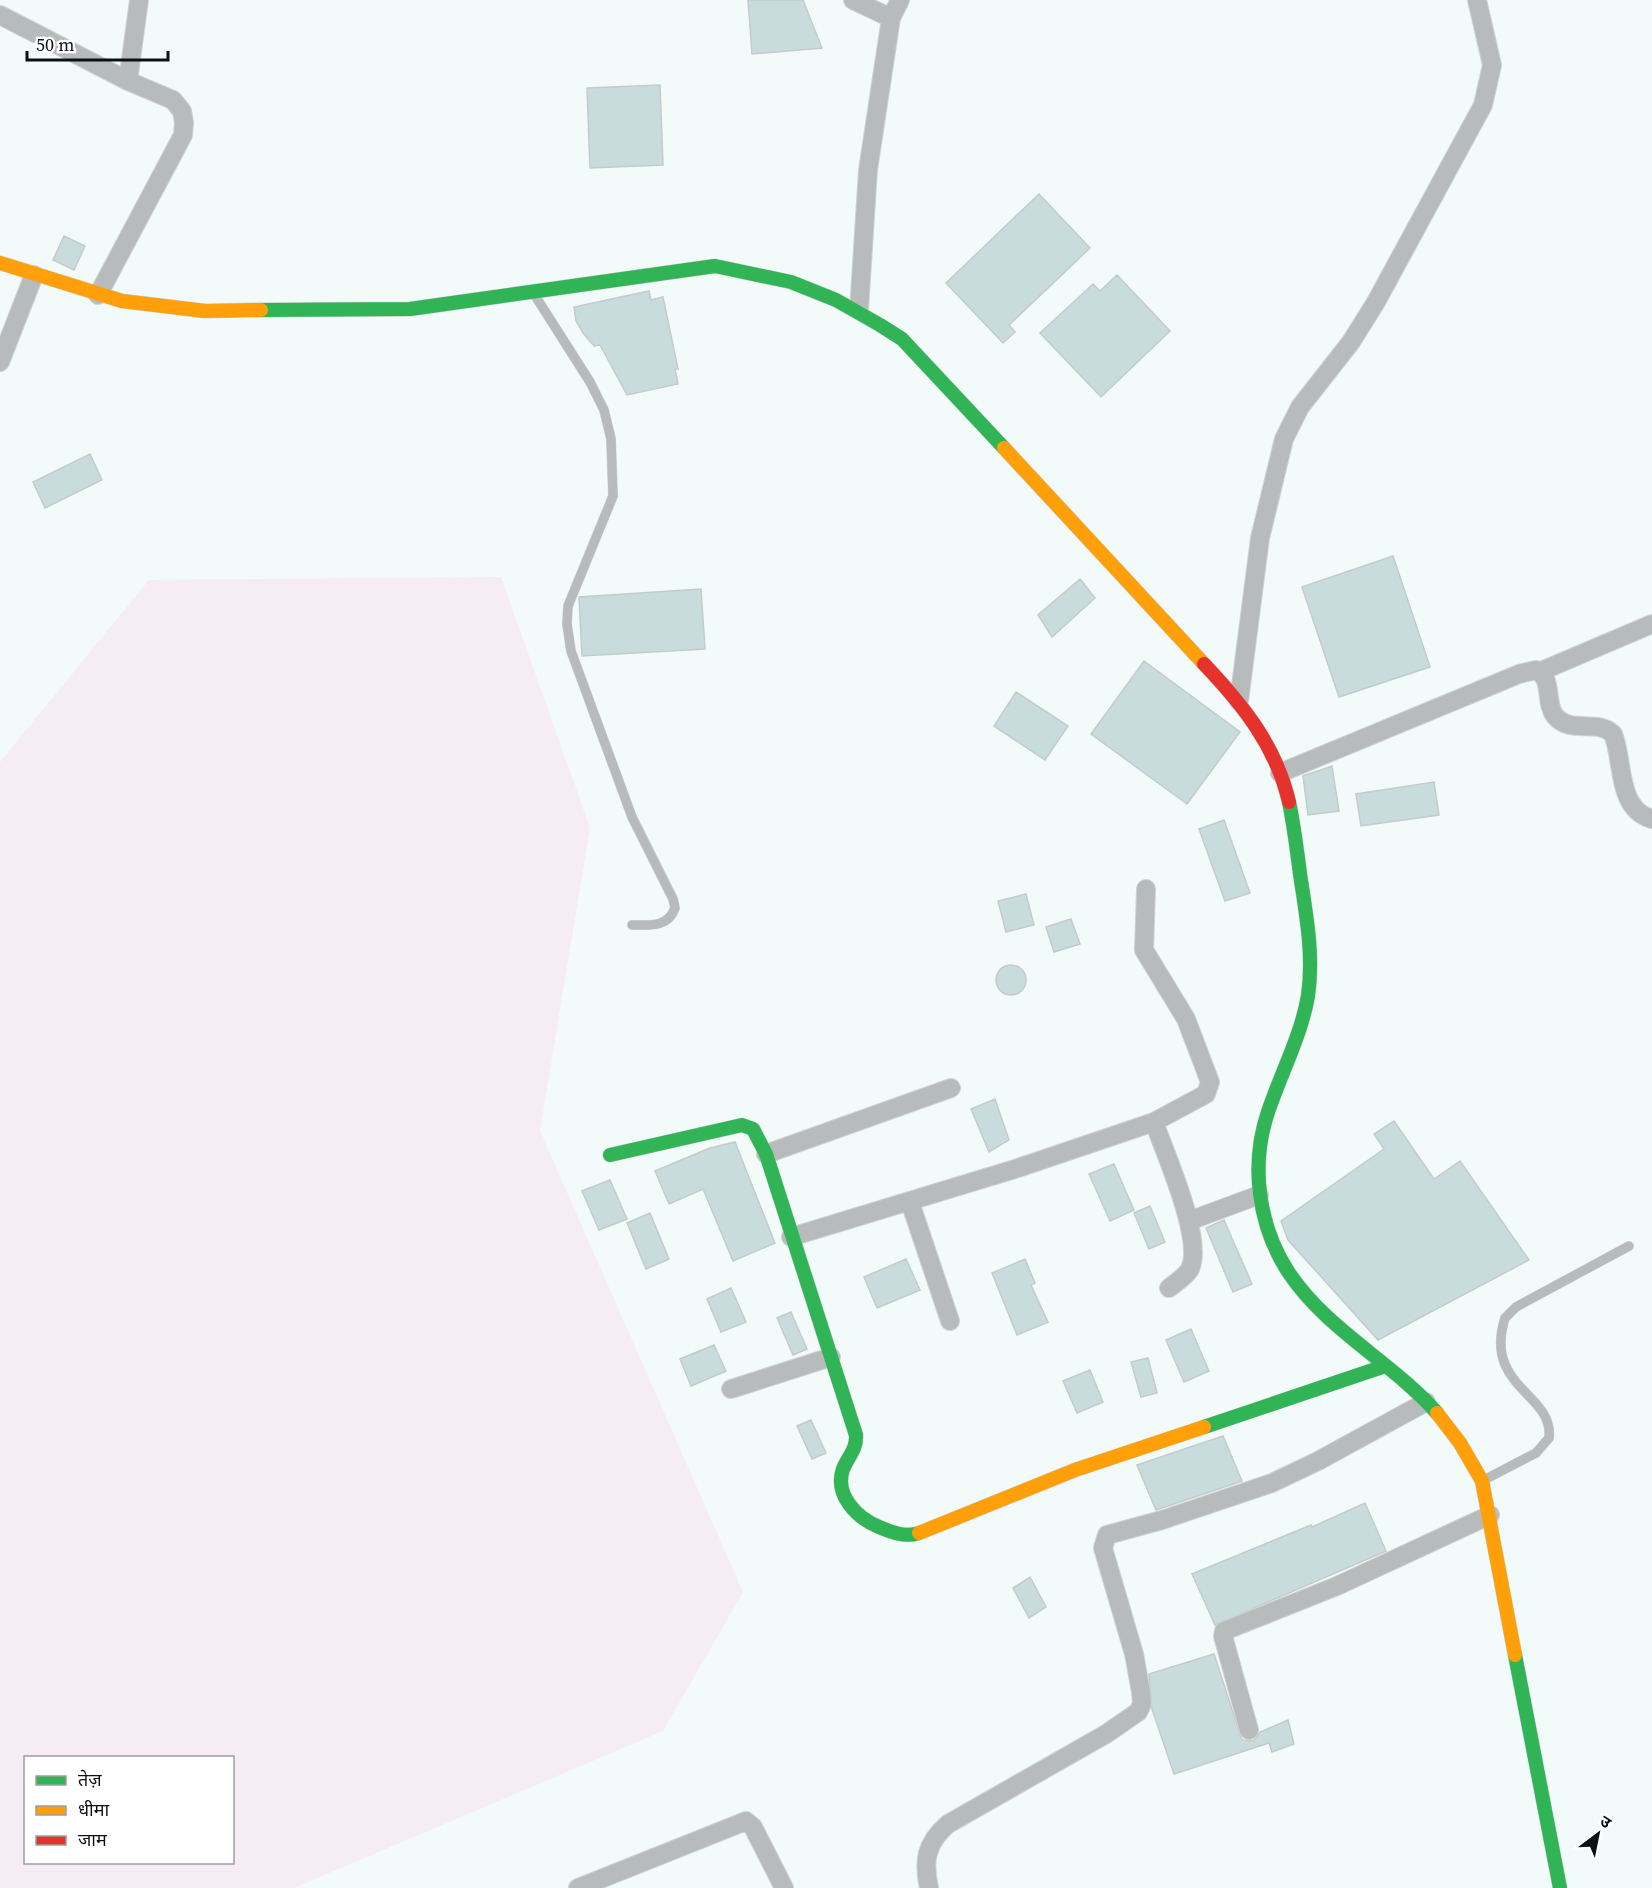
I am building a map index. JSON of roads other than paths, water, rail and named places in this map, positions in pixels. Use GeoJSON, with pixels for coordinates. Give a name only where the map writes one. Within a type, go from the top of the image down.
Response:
{"type":"FeatureCollection","features":[{"type":"Feature","properties":{"kind":"street"},"geometry":{"type":"LineString","coordinates":[[128,81],[139,0]]}},
{"type":"Feature","properties":{"kind":"street"},"geometry":{"type":"LineString","coordinates":[[853,0],[891,18]]}},
{"type":"Feature","properties":{"kind":"street"},"geometry":{"type":"LineString","coordinates":[[859,310],[868,170],[891,18],[900,0]]}},
{"type":"Feature","properties":{"kind":"street"},"geometry":{"type":"LineString","coordinates":[[1239,701],[1260,538],[1284,439],[1300,407],[1351,342],[1376,302],[1483,105],[1492,65],[1477,0]]}},
{"type":"Feature","properties":{"kind":"street"},"geometry":{"type":"LineString","coordinates":[[0,15],[128,81],[173,100],[182,111],[183,135],[98,295]]}},
{"type":"Feature","properties":{"kind":"street"},"geometry":{"type":"LineString","coordinates":[[0,263],[98,295],[152,306],[205,310],[410,309],[534,294],[715,266],[753,270],[783,278],[859,310],[902,339],[1239,701],[1257,727],[1280,773],[1292,814],[1306,910],[1311,975],[1303,1015],[1260,1134],[1256,1168],[1258,1195],[1274,1244],[1293,1278],[1321,1314],[1426,1402],[1458,1437],[1482,1481],[1560,1888]]}},
{"type":"Feature","properties":{"kind":"street"},"geometry":{"type":"LineString","coordinates":[[0,362],[34,274]]}},
{"type":"Feature","properties":{"kind":"street"},"geometry":{"type":"LineString","coordinates":[[1280,773],[1519,674],[1539,672],[1652,624]]}},
{"type":"Feature","properties":{"kind":"street"},"geometry":{"type":"LineString","coordinates":[[1539,672],[1547,682],[1551,709],[1561,721],[1572,727],[1606,728],[1613,734],[1628,798],[1639,813],[1652,819]]}},
{"type":"Feature","properties":{"kind":"street"},"geometry":{"type":"LineString","coordinates":[[791,1237],[910,1202],[1154,1122],[1198,1100],[1209,1091],[1210,1082],[1186,1019],[1144,950],[1146,889]]}},
{"type":"Feature","properties":{"kind":"street"},"geometry":{"type":"LineString","coordinates":[[766,1154],[951,1088]]}},
{"type":"Feature","properties":{"kind":"street"},"geometry":{"type":"LineString","coordinates":[[1154,1122],[1189,1221],[1193,1248],[1190,1268],[1169,1288]]}},
{"type":"Feature","properties":{"kind":"street"},"geometry":{"type":"LineString","coordinates":[[610,1155],[742,1125],[753,1129],[766,1154],[857,1439],[842,1473],[845,1500],[853,1512],[896,1534],[912,1536],[1075,1470],[1385,1366]]}},
{"type":"Feature","properties":{"kind":"street"},"geometry":{"type":"LineString","coordinates":[[1189,1221],[1258,1195]]}},
{"type":"Feature","properties":{"kind":"street"},"geometry":{"type":"LineString","coordinates":[[910,1202],[950,1321]]}},
{"type":"Feature","properties":{"kind":"street"},"geometry":{"type":"LineString","coordinates":[[731,1389],[831,1357]]}},
{"type":"Feature","properties":{"kind":"street"},"geometry":{"type":"LineString","coordinates":[[929,1888],[924,1867],[926,1854],[932,1841],[948,1824],[1106,1734],[1138,1712],[1142,1704],[1141,1692],[1134,1654],[1103,1548],[1107,1535],[1162,1520],[1272,1483],[1318,1461],[1426,1402]]}},
{"type":"Feature","properties":{"kind":"street"},"geometry":{"type":"LineString","coordinates":[[1249,1730],[1223,1636],[1224,1631],[1337,1586],[1490,1515]]}},
{"type":"Feature","properties":{"kind":"street"},"geometry":{"type":"LineString","coordinates":[[578,1888],[746,1821],[753,1827],[784,1888]]}},
{"type":"Feature","properties":{"kind":"lane"},"geometry":{"type":"LineString","coordinates":[[534,294],[590,382],[604,410],[611,440],[613,496],[606,517],[575,584],[567,624],[571,651],[620,786],[673,898],[675,908],[667,921],[659,925],[632,925]]}},
{"type":"Feature","properties":{"kind":"lane"},"geometry":{"type":"LineString","coordinates":[[1482,1481],[1536,1453],[1549,1438],[1545,1414],[1507,1371],[1503,1359],[1505,1318],[1516,1307],[1629,1246]]}}]}
